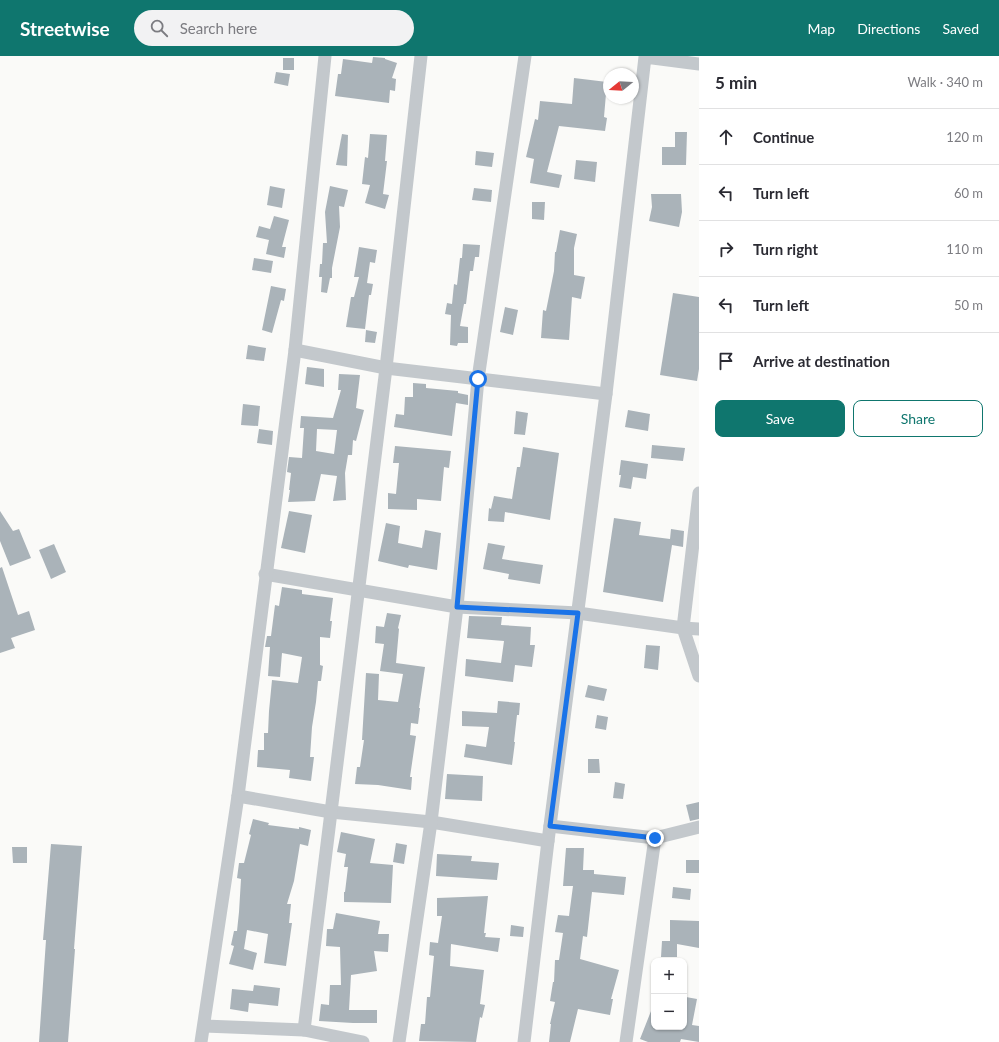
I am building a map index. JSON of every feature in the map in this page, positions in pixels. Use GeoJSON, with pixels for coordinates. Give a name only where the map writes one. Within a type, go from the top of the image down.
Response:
{"type":"FeatureCollection","features":[{"type":"Feature","properties":{"kind":"street"},"geometry":{"type":"LineString","coordinates":[[201,1042],[238,796],[294,350],[326,56]]}},
{"type":"Feature","properties":{"kind":"street"},"geometry":{"type":"LineString","coordinates":[[304,1030],[386,368],[421,56]]}},
{"type":"Feature","properties":{"kind":"street"},"geometry":{"type":"LineString","coordinates":[[399,1042],[431,822],[457,607],[478,379],[525,56]]}},
{"type":"Feature","properties":{"kind":"street"},"geometry":{"type":"LineString","coordinates":[[524,1042],[548,841],[606,394],[641,56],[699,64]]}},
{"type":"Feature","properties":{"kind":"street"},"geometry":{"type":"LineString","coordinates":[[294,350],[386,368],[606,394]]}},
{"type":"Feature","properties":{"kind":"street"},"geometry":{"type":"LineString","coordinates":[[699,493],[682,628],[699,676]]}},
{"type":"Feature","properties":{"kind":"street"},"geometry":{"type":"LineString","coordinates":[[265,574],[457,607],[578,613],[682,628],[699,629]]}},
{"type":"Feature","properties":{"kind":"street"},"geometry":{"type":"LineString","coordinates":[[238,796],[331,812],[431,822],[548,841]]}},
{"type":"Feature","properties":{"kind":"street"},"geometry":{"type":"LineString","coordinates":[[550,826],[655,838],[699,826]]}},
{"type":"Feature","properties":{"kind":"street"},"geometry":{"type":"LineString","coordinates":[[626,1042],[655,838]]}},
{"type":"Feature","properties":{"kind":"street"},"geometry":{"type":"LineString","coordinates":[[204,1026],[304,1030],[363,1042]]}},
{"type":"Feature","properties":{"kind":"building"},"geometry":{"type":"Polygon","coordinates":[[[373,57],[385,58],[397,63],[392,78],[396,79],[395,91],[390,90],[389,103],[335,96],[338,74],[341,74],[343,59],[372,63],[373,57]]]}},
{"type":"Feature","properties":{"kind":"building"},"geometry":{"type":"Polygon","coordinates":[[[283,58],[294,58],[294,70],[283,70],[283,58]]]}},
{"type":"Feature","properties":{"kind":"building"},"geometry":{"type":"Polygon","coordinates":[[[276,72],[290,74],[288,86],[274,83],[276,72]]]}},
{"type":"Feature","properties":{"kind":"building"},"geometry":{"type":"Polygon","coordinates":[[[574,78],[603,82],[603,104],[605,104],[604,117],[607,118],[605,131],[559,126],[547,172],[562,175],[559,188],[530,183],[534,159],[526,157],[535,119],[538,120],[540,101],[572,104],[574,78]]]}},
{"type":"Feature","properties":{"kind":"building"},"geometry":{"type":"Polygon","coordinates":[[[675,132],[687,132],[686,165],[662,165],[662,147],[675,147],[675,132]]]}},
{"type":"Feature","properties":{"kind":"building"},"geometry":{"type":"Polygon","coordinates":[[[342,134],[348,135],[347,166],[336,165],[342,134]]]}},
{"type":"Feature","properties":{"kind":"building"},"geometry":{"type":"Polygon","coordinates":[[[370,134],[387,135],[385,161],[387,161],[383,194],[389,195],[385,209],[365,203],[370,185],[362,184],[365,157],[368,158],[370,134]]]}},
{"type":"Feature","properties":{"kind":"building"},"geometry":{"type":"Polygon","coordinates":[[[476,151],[494,153],[492,167],[475,165],[476,151]]]}},
{"type":"Feature","properties":{"kind":"building"},"geometry":{"type":"Polygon","coordinates":[[[576,160],[597,162],[595,182],[574,179],[576,160]]]}},
{"type":"Feature","properties":{"kind":"building"},"geometry":{"type":"Polygon","coordinates":[[[270,186],[285,189],[282,208],[267,205],[270,186]]]}},
{"type":"Feature","properties":{"kind":"building"},"geometry":{"type":"Polygon","coordinates":[[[330,186],[348,190],[344,207],[339,206],[340,227],[332,268],[332,278],[330,278],[327,293],[321,292],[322,277],[319,277],[320,264],[322,264],[323,243],[327,243],[325,212],[330,186]]]}},
{"type":"Feature","properties":{"kind":"building"},"geometry":{"type":"Polygon","coordinates":[[[474,188],[492,190],[491,202],[472,200],[474,188]]]}},
{"type":"Feature","properties":{"kind":"building"},"geometry":{"type":"Polygon","coordinates":[[[651,194],[681,194],[682,212],[679,227],[649,221],[652,207],[651,194]]]}},
{"type":"Feature","properties":{"kind":"building"},"geometry":{"type":"Polygon","coordinates":[[[532,202],[545,202],[544,220],[532,219],[532,202]]]}},
{"type":"Feature","properties":{"kind":"building"},"geometry":{"type":"Polygon","coordinates":[[[274,216],[289,220],[282,247],[286,247],[284,258],[266,254],[269,240],[256,237],[259,226],[270,229],[274,216]]]}},
{"type":"Feature","properties":{"kind":"building"},"geometry":{"type":"Polygon","coordinates":[[[560,230],[577,234],[574,248],[574,275],[585,277],[581,299],[572,297],[569,340],[541,338],[543,310],[546,311],[560,230]]]}},
{"type":"Feature","properties":{"kind":"building"},"geometry":{"type":"Polygon","coordinates":[[[463,244],[480,245],[479,257],[475,257],[473,271],[470,271],[466,304],[464,304],[460,326],[468,327],[468,343],[458,343],[457,346],[450,345],[451,315],[445,314],[447,303],[452,304],[454,284],[457,285],[463,244]]]}},
{"type":"Feature","properties":{"kind":"building"},"geometry":{"type":"Polygon","coordinates":[[[359,247],[377,250],[375,263],[370,262],[367,283],[373,284],[371,295],[369,295],[365,329],[346,327],[351,297],[354,297],[359,277],[354,277],[359,247]]]}},
{"type":"Feature","properties":{"kind":"building"},"geometry":{"type":"Polygon","coordinates":[[[254,258],[273,261],[271,273],[252,270],[254,258]]]}},
{"type":"Feature","properties":{"kind":"building"},"geometry":{"type":"Polygon","coordinates":[[[271,286],[286,289],[284,301],[281,300],[272,333],[262,330],[271,286]]]}},
{"type":"Feature","properties":{"kind":"building"},"geometry":{"type":"Polygon","coordinates":[[[673,293],[699,297],[699,369],[697,381],[660,375],[673,293]]]}},
{"type":"Feature","properties":{"kind":"building"},"geometry":{"type":"Polygon","coordinates":[[[505,307],[518,310],[513,335],[500,332],[505,307]]]}},
{"type":"Feature","properties":{"kind":"building"},"geometry":{"type":"Polygon","coordinates":[[[366,330],[377,332],[375,343],[365,342],[366,330]]]}},
{"type":"Feature","properties":{"kind":"building"},"geometry":{"type":"Polygon","coordinates":[[[248,345],[266,348],[264,361],[246,359],[248,345]]]}},
{"type":"Feature","properties":{"kind":"building"},"geometry":{"type":"Polygon","coordinates":[[[307,367],[324,369],[324,387],[305,384],[307,367]]]}},
{"type":"Feature","properties":{"kind":"building"},"geometry":{"type":"Polygon","coordinates":[[[339,374],[360,375],[356,408],[364,410],[356,441],[353,440],[352,455],[348,455],[345,473],[346,500],[333,501],[337,476],[321,474],[315,501],[288,502],[291,473],[287,472],[289,457],[302,458],[304,428],[300,428],[301,416],[333,418],[341,390],[338,390],[339,374]],[[317,429],[316,451],[334,454],[337,430],[317,429]]]}},
{"type":"Feature","properties":{"kind":"building"},"geometry":{"type":"Polygon","coordinates":[[[413,383],[426,384],[426,388],[458,391],[458,393],[468,395],[468,405],[456,403],[452,436],[394,427],[396,414],[404,415],[405,397],[413,397],[413,383]]]}},
{"type":"Feature","properties":{"kind":"building"},"geometry":{"type":"Polygon","coordinates":[[[243,404],[260,406],[258,426],[241,425],[243,404]]]}},
{"type":"Feature","properties":{"kind":"building"},"geometry":{"type":"Polygon","coordinates":[[[628,410],[650,414],[648,431],[625,427],[628,410]]]}},
{"type":"Feature","properties":{"kind":"building"},"geometry":{"type":"Polygon","coordinates":[[[516,411],[528,413],[525,435],[514,434],[516,411]]]}},
{"type":"Feature","properties":{"kind":"building"},"geometry":{"type":"Polygon","coordinates":[[[259,429],[273,431],[272,445],[257,443],[259,429]]]}},
{"type":"Feature","properties":{"kind":"building"},"geometry":{"type":"Polygon","coordinates":[[[652,445],[685,448],[683,461],[651,458],[652,445]]]}},
{"type":"Feature","properties":{"kind":"building"},"geometry":{"type":"Polygon","coordinates":[[[395,446],[451,451],[449,468],[444,467],[441,501],[417,499],[417,510],[388,509],[388,493],[396,494],[399,463],[393,463],[395,446]]]}},
{"type":"Feature","properties":{"kind":"building"},"geometry":{"type":"Polygon","coordinates":[[[523,447],[559,453],[550,520],[505,512],[504,522],[488,521],[489,508],[491,509],[494,496],[512,499],[517,467],[520,467],[523,447]]]}},
{"type":"Feature","properties":{"kind":"building"},"geometry":{"type":"Polygon","coordinates":[[[621,460],[648,464],[646,479],[633,477],[631,489],[619,487],[621,460]]]}},
{"type":"Feature","properties":{"kind":"building"},"geometry":{"type":"Polygon","coordinates":[[[0,511],[13,531],[19,529],[31,558],[10,566],[0,541],[0,511]]]}},
{"type":"Feature","properties":{"kind":"building"},"geometry":{"type":"Polygon","coordinates":[[[289,511],[312,515],[305,553],[281,548],[289,511]]]}},
{"type":"Feature","properties":{"kind":"building"},"geometry":{"type":"Polygon","coordinates":[[[614,518],[641,522],[639,535],[670,539],[671,529],[684,531],[683,547],[672,545],[663,602],[603,592],[614,518]]]}},
{"type":"Feature","properties":{"kind":"building"},"geometry":{"type":"Polygon","coordinates":[[[386,523],[400,526],[398,543],[422,548],[425,530],[441,533],[437,570],[409,565],[408,568],[378,561],[386,523]]]}},
{"type":"Feature","properties":{"kind":"building"},"geometry":{"type":"Polygon","coordinates":[[[488,543],[505,546],[502,559],[543,565],[540,584],[508,579],[509,574],[483,569],[488,543]]]}},
{"type":"Feature","properties":{"kind":"building"},"geometry":{"type":"Polygon","coordinates":[[[54,544],[66,572],[51,579],[39,550],[54,544]]]}},
{"type":"Feature","properties":{"kind":"building"},"geometry":{"type":"Polygon","coordinates":[[[2,567],[18,615],[29,611],[35,630],[11,638],[15,648],[0,653],[0,568],[2,567]]]}},
{"type":"Feature","properties":{"kind":"building"},"geometry":{"type":"Polygon","coordinates":[[[282,587],[302,590],[302,594],[333,598],[330,621],[332,621],[330,638],[320,637],[320,665],[323,666],[321,681],[318,681],[312,727],[310,757],[314,757],[311,781],[289,778],[290,770],[257,767],[258,750],[264,750],[264,733],[268,733],[272,680],[298,683],[302,657],[282,653],[280,677],[268,676],[270,647],[265,647],[267,636],[271,636],[275,605],[279,606],[282,587]]]}},
{"type":"Feature","properties":{"kind":"building"},"geometry":{"type":"Polygon","coordinates":[[[387,613],[401,615],[398,628],[396,663],[425,667],[418,724],[411,723],[410,735],[416,736],[410,777],[412,777],[411,790],[378,785],[355,784],[357,767],[360,767],[364,740],[362,740],[366,673],[379,674],[378,700],[398,702],[403,674],[380,671],[384,644],[375,643],[376,626],[384,627],[387,613]]]}},
{"type":"Feature","properties":{"kind":"building"},"geometry":{"type":"Polygon","coordinates":[[[469,616],[502,617],[501,625],[531,627],[530,645],[535,645],[532,667],[515,665],[513,682],[465,676],[466,659],[501,663],[504,641],[467,638],[469,616]]]}},
{"type":"Feature","properties":{"kind":"building"},"geometry":{"type":"Polygon","coordinates":[[[646,645],[660,646],[658,670],[644,668],[646,645]]]}},
{"type":"Feature","properties":{"kind":"building"},"geometry":{"type":"Polygon","coordinates":[[[588,685],[607,689],[604,701],[585,697],[588,685]]]}},
{"type":"Feature","properties":{"kind":"building"},"geometry":{"type":"Polygon","coordinates":[[[498,701],[520,703],[519,715],[517,715],[512,765],[464,757],[466,744],[486,747],[489,727],[462,726],[462,711],[497,713],[498,701]]]}},
{"type":"Feature","properties":{"kind":"building"},"geometry":{"type":"Polygon","coordinates":[[[597,715],[608,717],[606,730],[595,728],[597,715]]]}},
{"type":"Feature","properties":{"kind":"building"},"geometry":{"type":"Polygon","coordinates":[[[588,759],[599,759],[600,773],[588,773],[588,759]]]}},
{"type":"Feature","properties":{"kind":"building"},"geometry":{"type":"Polygon","coordinates":[[[447,774],[483,776],[482,801],[445,799],[447,774]]]}},
{"type":"Feature","properties":{"kind":"building"},"geometry":{"type":"Polygon","coordinates":[[[615,782],[625,784],[623,799],[613,798],[615,782]]]}},
{"type":"Feature","properties":{"kind":"building"},"geometry":{"type":"Polygon","coordinates":[[[699,802],[699,819],[690,821],[686,805],[699,802]]]}},
{"type":"Feature","properties":{"kind":"building"},"geometry":{"type":"Polygon","coordinates":[[[253,819],[269,823],[268,825],[299,829],[299,827],[311,830],[308,846],[300,844],[294,881],[287,904],[291,904],[289,923],[292,923],[286,966],[264,963],[268,934],[247,930],[244,949],[257,953],[253,970],[229,964],[234,946],[231,945],[234,931],[237,931],[239,912],[241,879],[237,878],[239,863],[244,863],[251,835],[249,834],[253,819]]]}},
{"type":"Feature","properties":{"kind":"building"},"geometry":{"type":"Polygon","coordinates":[[[341,832],[375,839],[370,863],[393,865],[391,903],[344,902],[348,867],[344,867],[346,854],[337,852],[341,832]]]}},
{"type":"Feature","properties":{"kind":"building"},"geometry":{"type":"Polygon","coordinates":[[[396,843],[407,845],[404,864],[393,862],[396,843]]]}},
{"type":"Feature","properties":{"kind":"building"},"geometry":{"type":"Polygon","coordinates":[[[51,844],[82,846],[68,1042],[39,1042],[46,940],[43,940],[51,844]]]}},
{"type":"Feature","properties":{"kind":"building"},"geometry":{"type":"Polygon","coordinates":[[[12,847],[27,847],[27,863],[13,863],[12,847]]]}},
{"type":"Feature","properties":{"kind":"building"},"geometry":{"type":"Polygon","coordinates":[[[566,848],[584,848],[583,870],[594,870],[594,874],[626,877],[624,895],[592,892],[587,937],[583,936],[580,959],[619,970],[611,999],[613,999],[610,1015],[578,1009],[570,1042],[549,1042],[550,1024],[555,1002],[550,1001],[554,982],[555,960],[559,960],[563,933],[555,932],[558,915],[569,916],[573,886],[563,886],[566,848]]]}},
{"type":"Feature","properties":{"kind":"building"},"geometry":{"type":"Polygon","coordinates":[[[437,854],[472,856],[471,861],[499,863],[497,880],[436,876],[437,854]]]}},
{"type":"Feature","properties":{"kind":"building"},"geometry":{"type":"Polygon","coordinates":[[[686,860],[699,860],[699,873],[686,873],[686,860]]]}},
{"type":"Feature","properties":{"kind":"building"},"geometry":{"type":"Polygon","coordinates":[[[673,887],[691,889],[690,900],[672,898],[673,887]]]}},
{"type":"Feature","properties":{"kind":"building"},"geometry":{"type":"Polygon","coordinates":[[[488,896],[484,933],[486,933],[485,937],[500,938],[498,952],[451,944],[450,966],[484,970],[480,1004],[485,1005],[482,1018],[480,1017],[476,1042],[419,1041],[421,1024],[425,1024],[427,997],[430,997],[434,956],[429,955],[430,942],[438,943],[442,916],[437,916],[437,898],[488,896]]]}},
{"type":"Feature","properties":{"kind":"building"},"geometry":{"type":"Polygon","coordinates":[[[336,913],[380,921],[378,934],[389,934],[388,952],[374,951],[377,971],[351,975],[349,1010],[377,1010],[377,1023],[319,1021],[321,1004],[329,1005],[330,985],[341,985],[340,947],[326,946],[327,929],[333,929],[336,913]]]}},
{"type":"Feature","properties":{"kind":"building"},"geometry":{"type":"Polygon","coordinates":[[[670,920],[699,921],[699,948],[677,944],[677,957],[661,957],[662,941],[670,941],[670,920]]]}},
{"type":"Feature","properties":{"kind":"building"},"geometry":{"type":"Polygon","coordinates":[[[511,925],[524,927],[523,937],[510,936],[511,925]]]}},
{"type":"Feature","properties":{"kind":"building"},"geometry":{"type":"Polygon","coordinates":[[[254,985],[280,988],[278,1006],[249,1003],[248,1012],[230,1009],[232,989],[253,991],[254,985]]]}},
{"type":"Feature","properties":{"kind":"building"},"geometry":{"type":"Polygon","coordinates":[[[687,997],[697,999],[692,1025],[699,1026],[699,1042],[681,1039],[680,1042],[648,1042],[640,1039],[651,1011],[651,1030],[687,1030],[687,997]]]}},
{"type":"Feature","properties":{"kind":"route"},"geometry":{"type":"LineString","coordinates":[[478,379],[457,607],[578,613],[550,826],[655,838]]}}]}
